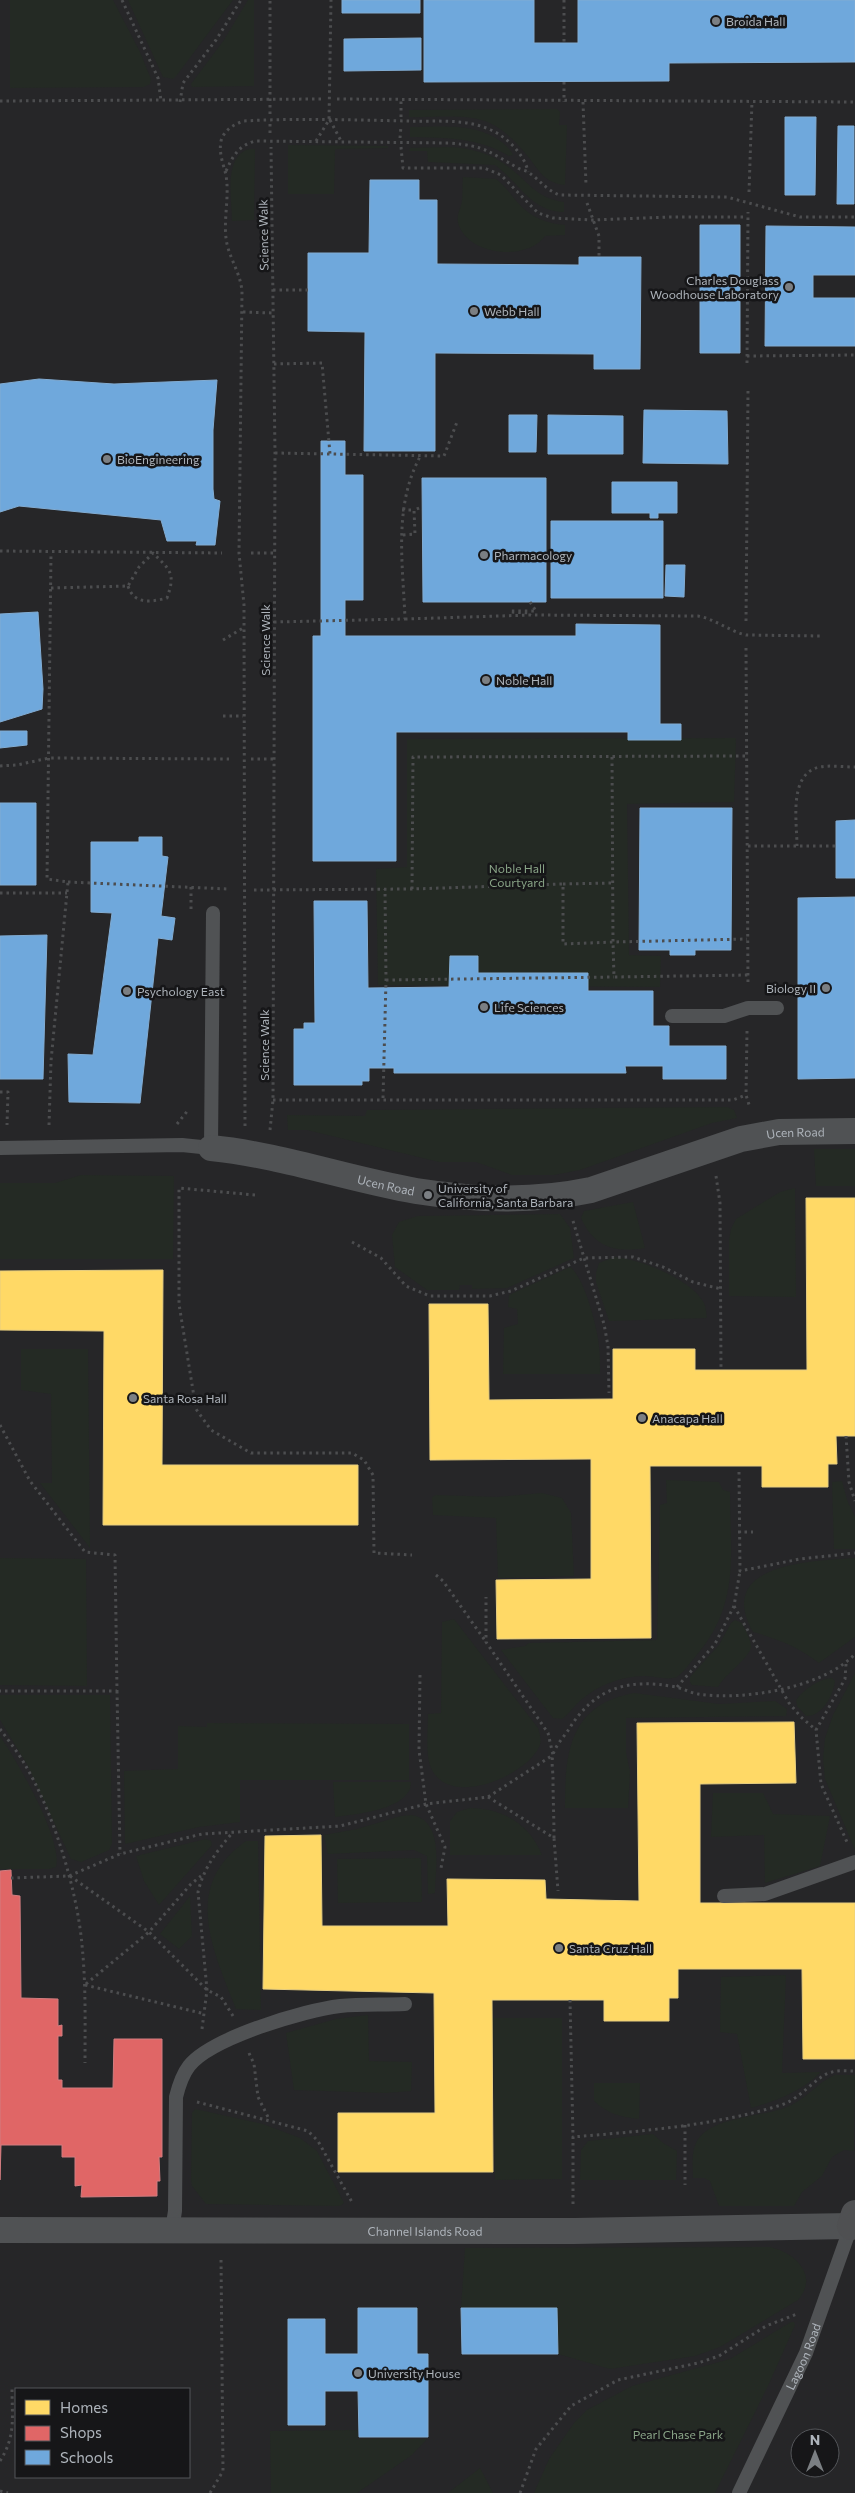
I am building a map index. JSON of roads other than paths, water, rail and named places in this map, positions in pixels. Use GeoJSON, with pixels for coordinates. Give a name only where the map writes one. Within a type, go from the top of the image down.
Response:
{"type":"FeatureCollection","features":[{"type":"Feature","properties":{"kind":"street","name":"Ucen Road"},"geometry":{"type":"LineString","coordinates":[[211,1148],[244,1151],[416,1191],[476,1197],[533,1198],[566,1196],[590,1190],[741,1138],[771,1133],[855,1131]]}},
{"type":"Feature","properties":{"kind":"street","name":"Channel Islands Road"},"geometry":{"type":"LineString","coordinates":[[0,2230],[356,2229],[574,2231],[853,2220]]}},
{"type":"Feature","properties":{"kind":"lane"},"geometry":{"type":"LineString","coordinates":[[211,1148],[213,913]]}},
{"type":"Feature","properties":{"kind":"lane"},"geometry":{"type":"LineString","coordinates":[[672,1016],[724,1016],[748,1008],[777,1008]]}},
{"type":"Feature","properties":{"kind":"lane","name":"Ucen Road"},"geometry":{"type":"LineString","coordinates":[[0,1148],[182,1145],[211,1148]]}},
{"type":"Feature","properties":{"kind":"lane"},"geometry":{"type":"LineString","coordinates":[[724,1896],[765,1894],[855,1862]]}},
{"type":"Feature","properties":{"kind":"lane"},"geometry":{"type":"LineString","coordinates":[[172,2230],[175,2211],[176,2097],[180,2081],[190,2065],[203,2054],[241,2035],[284,2019],[339,2006],[405,2004]]}},
{"type":"Feature","properties":{"kind":"lane","name":"Lagoon Road"},"geometry":{"type":"LineString","coordinates":[[739,2493],[806,2353],[853,2220]]}},
{"type":"Feature","properties":{"kind":"place","name":"Broida Hall"},"geometry":{"type":"Point","coordinates":[716,21]}},
{"type":"Feature","properties":{"kind":"place","name":"Charles Douglass Woodhouse Laboratory"},"geometry":{"type":"Point","coordinates":[789,287]}},
{"type":"Feature","properties":{"kind":"place","name":"Webb Hall"},"geometry":{"type":"Point","coordinates":[474,311]}},
{"type":"Feature","properties":{"kind":"place","name":"BioEngineering"},"geometry":{"type":"Point","coordinates":[107,459]}},
{"type":"Feature","properties":{"kind":"place","name":"Pharmacology"},"geometry":{"type":"Point","coordinates":[484,555]}},
{"type":"Feature","properties":{"kind":"place","name":"Noble Hall"},"geometry":{"type":"Point","coordinates":[486,680]}},
{"type":"Feature","properties":{"kind":"place","name":"Biology II"},"geometry":{"type":"Point","coordinates":[826,988]}},
{"type":"Feature","properties":{"kind":"place","name":"Psychology East"},"geometry":{"type":"Point","coordinates":[127,991]}},
{"type":"Feature","properties":{"kind":"place","name":"Life Sciences"},"geometry":{"type":"Point","coordinates":[484,1007]}},
{"type":"Feature","properties":{"kind":"place","name":"University of California, Santa Barbara"},"geometry":{"type":"Point","coordinates":[428,1195]}},
{"type":"Feature","properties":{"kind":"place","name":"Santa Rosa Hall"},"geometry":{"type":"Point","coordinates":[133,1398]}},
{"type":"Feature","properties":{"kind":"place","name":"Anacapa Hall"},"geometry":{"type":"Point","coordinates":[642,1418]}},
{"type":"Feature","properties":{"kind":"place","name":"Santa Cruz Hall"},"geometry":{"type":"Point","coordinates":[559,1948]}},
{"type":"Feature","properties":{"kind":"place","name":"University House"},"geometry":{"type":"Point","coordinates":[358,2373]}},
{"type":"Feature","properties":{"kind":"park label","name":"Noble Hall Courtyard"},"geometry":{"type":"Point","coordinates":[517,875]}},
{"type":"Feature","properties":{"kind":"park label","name":"Pearl Chase Park"},"geometry":{"type":"Point","coordinates":[678,2434]}}]}
